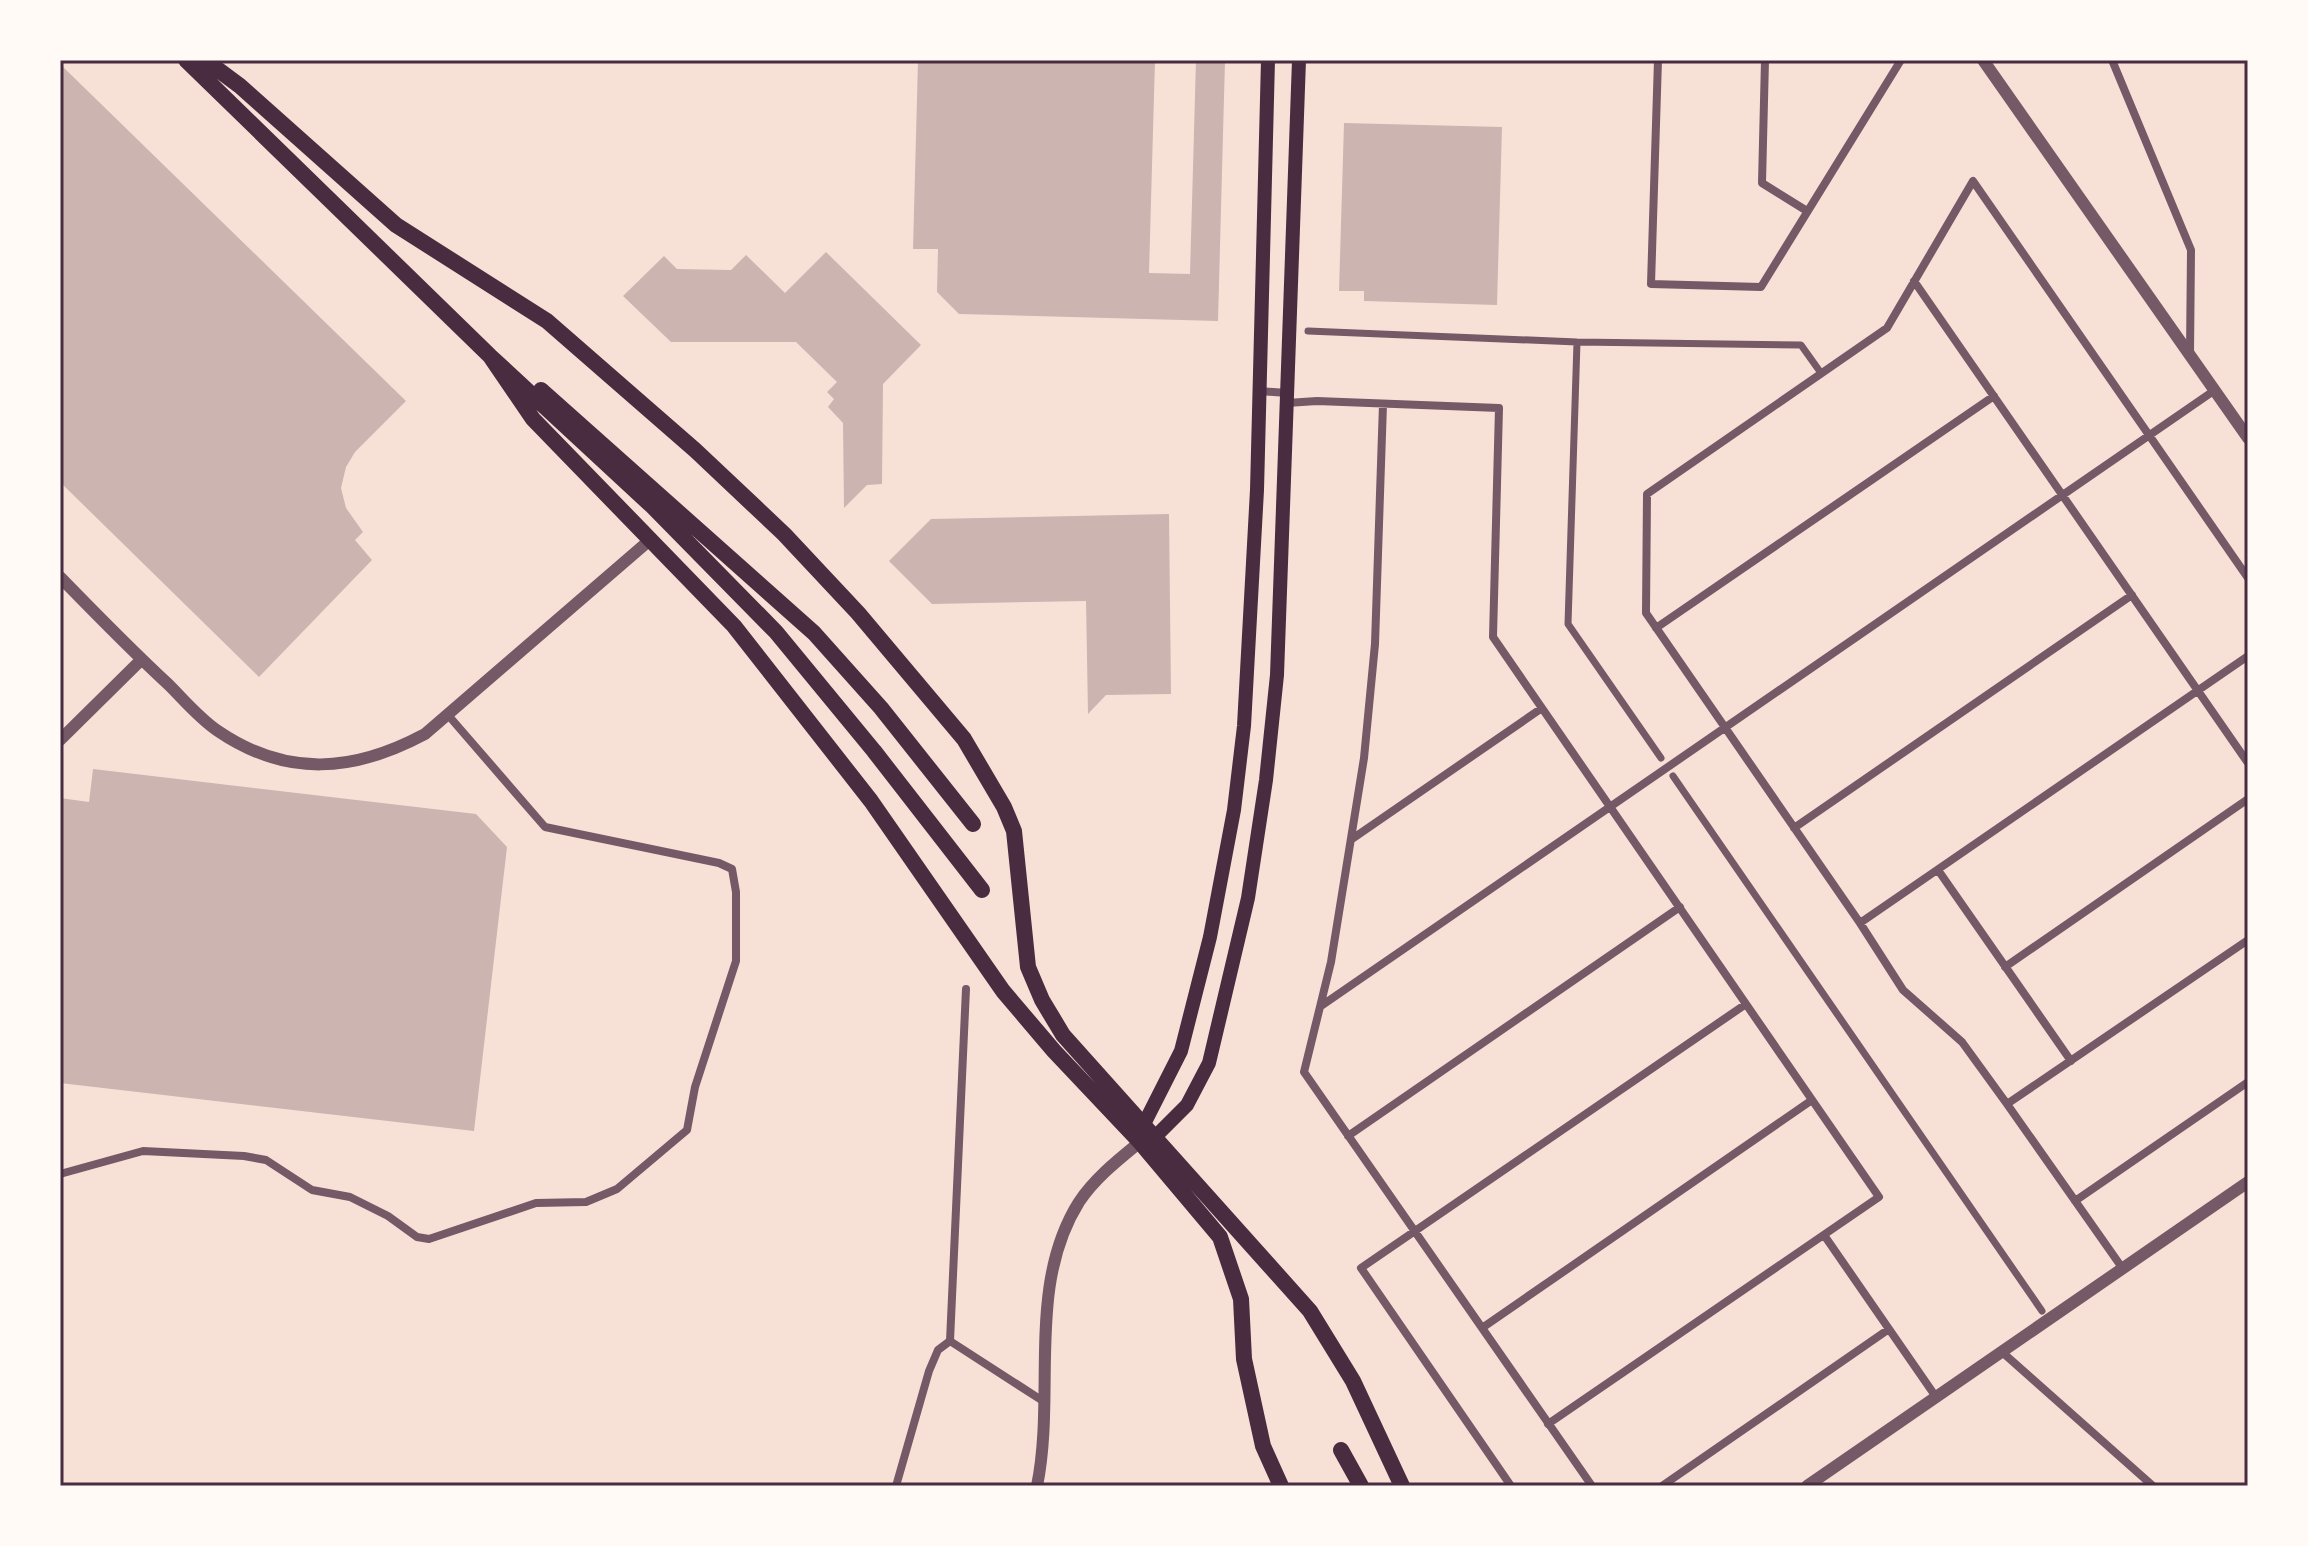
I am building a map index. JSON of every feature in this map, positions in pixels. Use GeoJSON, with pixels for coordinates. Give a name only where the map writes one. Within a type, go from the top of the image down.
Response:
{"type":"FeatureCollection","features":[{"type":"Feature","properties":{"kind":"main road"},"geometry":{"type":"LineString","coordinates":[[186,60],[490,356],[652,506],[776,632],[982,890]]}},
{"type":"Feature","properties":{"kind":"main road"},"geometry":{"type":"LineString","coordinates":[[205,60],[240,86],[396,225],[547,321],[695,450],[784,534],[858,613],[964,739],[988,776],[1014,831],[1028,967],[1042,1000],[1063,1035],[1147,1134],[1310,1311],[1353,1381],[1402,1486]]}},
{"type":"Feature","properties":{"kind":"main road"},"geometry":{"type":"LineString","coordinates":[[1147,1134],[1181,1051],[1210,937],[1234,810],[1251,642],[1268,60]]}},
{"type":"Feature","properties":{"kind":"main road"},"geometry":{"type":"LineString","coordinates":[[1147,1134],[1187,1105],[1209,1063],[1248,898],[1277,675],[1299,60]]}},
{"type":"Feature","properties":{"kind":"main road"},"geometry":{"type":"LineString","coordinates":[[490,356],[533,419],[734,626],[871,801],[1003,991],[1072,1071],[1147,1134],[1220,1237],[1241,1299],[1244,1359],[1263,1446],[1281,1486]]}},
{"type":"Feature","properties":{"kind":"main road"},"geometry":{"type":"LineString","coordinates":[[490,356],[551,398],[814,633],[881,708],[973,824]]}},
{"type":"Feature","properties":{"kind":"main road"},"geometry":{"type":"LineString","coordinates":[[1341,1450],[1361,1486]]}},
{"type":"Feature","properties":{"kind":"street"},"geometry":{"type":"LineString","coordinates":[[1658,60],[1651,284],[1761,287],[1897,61]]}},
{"type":"Feature","properties":{"kind":"street"},"geometry":{"type":"LineString","coordinates":[[1765,60],[1762,183],[1807,211]]}},
{"type":"Feature","properties":{"kind":"street"},"geometry":{"type":"LineString","coordinates":[[1983,60],[2248,438]]}},
{"type":"Feature","properties":{"kind":"street"},"geometry":{"type":"LineString","coordinates":[[2112,60],[2191,250],[2190,354]]}},
{"type":"Feature","properties":{"kind":"street"},"geometry":{"type":"LineString","coordinates":[[2123,1269],[1962,1042],[1903,990],[1646,613],[1647,494],[1887,328],[1973,181],[2248,578]]}},
{"type":"Feature","properties":{"kind":"street"},"geometry":{"type":"LineString","coordinates":[[1914,281],[2248,763]]}},
{"type":"Feature","properties":{"kind":"street"},"geometry":{"type":"LineString","coordinates":[[1308,331],[1577,342],[1801,345],[1821,373]]}},
{"type":"Feature","properties":{"kind":"street"},"geometry":{"type":"LineString","coordinates":[[1577,342],[1568,624],[1661,758]]}},
{"type":"Feature","properties":{"kind":"street"},"geometry":{"type":"LineString","coordinates":[[1320,1006],[2215,390]]}},
{"type":"Feature","properties":{"kind":"street"},"geometry":{"type":"LineString","coordinates":[[1260,391],[1287,398],[1499,408],[1493,637],[1879,1197],[1548,1424]]}},
{"type":"Feature","properties":{"kind":"street"},"geometry":{"type":"LineString","coordinates":[[1656,628],[1994,396]]}},
{"type":"Feature","properties":{"kind":"street"},"geometry":{"type":"LineString","coordinates":[[1383,404],[1375,644],[1364,758],[1331,962],[1304,1072],[1592,1486]]}},
{"type":"Feature","properties":{"kind":"street"},"geometry":{"type":"LineString","coordinates":[[60,577],[141,660],[216,730],[261,755],[306,765],[355,762],[395,751],[425,734],[651,539]]}},
{"type":"Feature","properties":{"kind":"street"},"geometry":{"type":"LineString","coordinates":[[1794,828],[2132,595]]}},
{"type":"Feature","properties":{"kind":"street"},"geometry":{"type":"LineString","coordinates":[[1860,923],[2248,656]]}},
{"type":"Feature","properties":{"kind":"street"},"geometry":{"type":"LineString","coordinates":[[60,740],[141,660]]}},
{"type":"Feature","properties":{"kind":"street"},"geometry":{"type":"LineString","coordinates":[[1351,840],[1542,708]]}},
{"type":"Feature","properties":{"kind":"street"},"geometry":{"type":"LineString","coordinates":[[60,1174],[143,1151],[244,1156],[266,1160],[312,1190],[350,1197],[388,1216],[417,1237],[429,1239],[536,1203],[586,1202],[607,1194],[687,1130],[695,1087],[736,961],[736,892],[732,869],[719,863],[545,827],[448,715]]}},
{"type":"Feature","properties":{"kind":"street"},"geometry":{"type":"LineString","coordinates":[[1673,776],[2042,1311]]}},
{"type":"Feature","properties":{"kind":"street"},"geometry":{"type":"LineString","coordinates":[[2005,967],[2248,799]]}},
{"type":"Feature","properties":{"kind":"street"},"geometry":{"type":"LineString","coordinates":[[1938,870],[2071,1061]]}},
{"type":"Feature","properties":{"kind":"street"},"geometry":{"type":"LineString","coordinates":[[1348,1136],[1680,907]]}},
{"type":"Feature","properties":{"kind":"street"},"geometry":{"type":"LineString","coordinates":[[2007,1104],[2248,940]]}},
{"type":"Feature","properties":{"kind":"street"},"geometry":{"type":"LineString","coordinates":[[950,1341],[966,989]]}},
{"type":"Feature","properties":{"kind":"street"},"geometry":{"type":"LineString","coordinates":[[1511,1486],[1361,1268],[1746,1004]]}},
{"type":"Feature","properties":{"kind":"street"},"geometry":{"type":"LineString","coordinates":[[2075,1201],[2248,1082]]}},
{"type":"Feature","properties":{"kind":"street"},"geometry":{"type":"LineString","coordinates":[[1482,1328],[1812,1100]]}},
{"type":"Feature","properties":{"kind":"street"},"geometry":{"type":"LineString","coordinates":[[1037,1486],[1046,1404],[1050,1283],[1055,1256],[1080,1202],[1096,1180],[1147,1134]]}},
{"type":"Feature","properties":{"kind":"street"},"geometry":{"type":"LineString","coordinates":[[1807,1486],[2248,1182]]}},
{"type":"Feature","properties":{"kind":"street"},"geometry":{"type":"LineString","coordinates":[[1824,1235],[1936,1397]]}},
{"type":"Feature","properties":{"kind":"street"},"geometry":{"type":"LineString","coordinates":[[1662,1486],[1889,1329]]}},
{"type":"Feature","properties":{"kind":"street"},"geometry":{"type":"LineString","coordinates":[[950,1341],[1046,1404]]}},
{"type":"Feature","properties":{"kind":"street"},"geometry":{"type":"LineString","coordinates":[[896,1486],[929,1371],[938,1350],[950,1341]]}},
{"type":"Feature","properties":{"kind":"street"},"geometry":{"type":"LineString","coordinates":[[2002,1352],[2153,1486]]}},
{"type":"Feature","properties":{"kind":"building"},"geometry":{"type":"Polygon","coordinates":[[[918,60],[1155,60],[1149,273],[1190,274],[1196,60],[1225,60],[1218,321],[959,314],[937,292],[938,249],[913,249],[918,60]]]}},
{"type":"Feature","properties":{"kind":"building"},"geometry":{"type":"Polygon","coordinates":[[[60,64],[406,401],[355,452],[346,467],[341,488],[346,508],[363,532],[355,540],[372,560],[259,677],[60,482],[60,64]]]}},
{"type":"Feature","properties":{"kind":"building"},"geometry":{"type":"Polygon","coordinates":[[[1344,123],[1502,127],[1497,305],[1364,301],[1364,291],[1339,291],[1344,123]]]}},
{"type":"Feature","properties":{"kind":"building"},"geometry":{"type":"Polygon","coordinates":[[[826,252],[921,345],[883,384],[882,484],[867,485],[844,508],[843,423],[828,407],[834,399],[827,392],[837,382],[796,342],[671,342],[623,296],[664,256],[677,269],[731,270],[746,255],[785,293],[826,252]]]}},
{"type":"Feature","properties":{"kind":"building"},"geometry":{"type":"Polygon","coordinates":[[[1169,514],[1171,694],[1106,695],[1088,714],[1086,601],[932,604],[889,561],[931,519],[1169,514]]]}},
{"type":"Feature","properties":{"kind":"building"},"geometry":{"type":"Polygon","coordinates":[[[93,769],[476,814],[507,847],[474,1131],[60,1083],[60,798],[89,802],[93,769]]]}}]}
